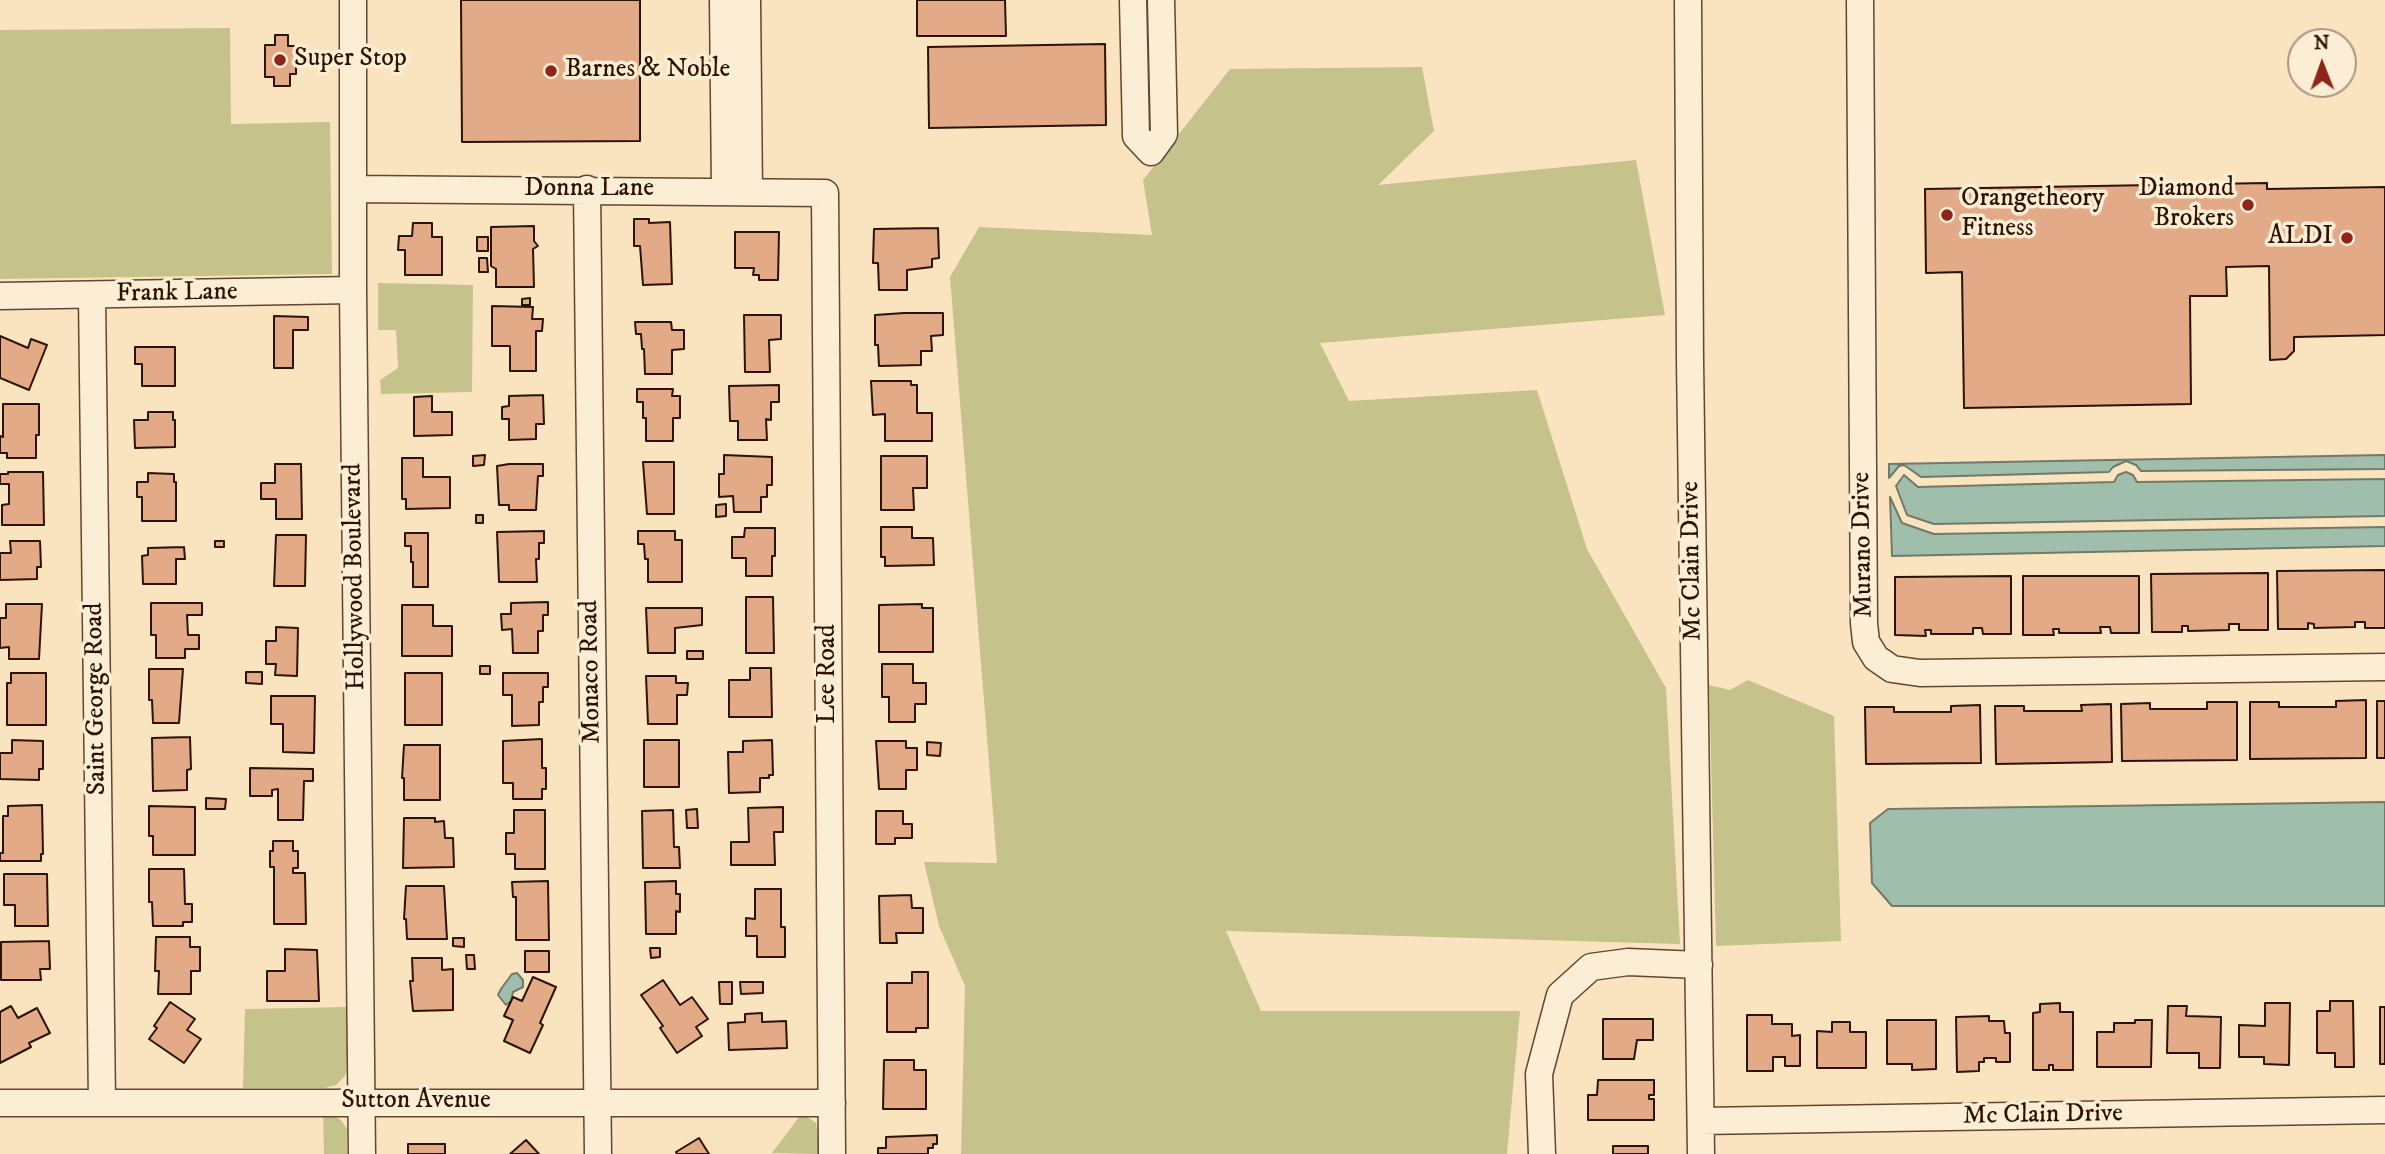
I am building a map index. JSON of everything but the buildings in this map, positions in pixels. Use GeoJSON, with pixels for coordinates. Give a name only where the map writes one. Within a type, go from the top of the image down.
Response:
{"type":"FeatureCollection","features":[{"type":"Feature","properties":{"kind":"street","name":"Hollywood Boulevard"},"geometry":{"type":"LineString","coordinates":[[353,0],[353,290],[362,1154]]}},
{"type":"Feature","properties":{"kind":"street"},"geometry":{"type":"LineString","coordinates":[[723,0],[737,191]]}},
{"type":"Feature","properties":{"kind":"street"},"geometry":{"type":"LineString","coordinates":[[737,191],[747,0]]}},
{"type":"Feature","properties":{"kind":"street"},"geometry":{"type":"LineString","coordinates":[[1133,0],[1136,136],[1151,152],[1164,134],[1161,0]]}},
{"type":"Feature","properties":{"kind":"street","name":"Mc Clain Drive"},"geometry":{"type":"LineString","coordinates":[[1688,0],[1701,1154]]}},
{"type":"Feature","properties":{"kind":"street","name":"Murano Drive"},"geometry":{"type":"LineString","coordinates":[[1860,0],[1864,623],[1866,642],[1876,658],[1892,669],[1920,673],[2385,667]]}},
{"type":"Feature","properties":{"kind":"street","name":"Donna Lane"},"geometry":{"type":"LineString","coordinates":[[353,189],[825,193]]}},
{"type":"Feature","properties":{"kind":"street","name":"Monaco Road"},"geometry":{"type":"LineString","coordinates":[[587,189],[598,1154]]}},
{"type":"Feature","properties":{"kind":"street","name":"Lee Road"},"geometry":{"type":"LineString","coordinates":[[825,193],[832,1154]]}},
{"type":"Feature","properties":{"kind":"street","name":"Frank Lane"},"geometry":{"type":"LineString","coordinates":[[0,296],[353,290]]}},
{"type":"Feature","properties":{"kind":"street","name":"Saint George Road"},"geometry":{"type":"LineString","coordinates":[[92,296],[102,1103]]}},
{"type":"Feature","properties":{"kind":"street"},"geometry":{"type":"LineString","coordinates":[[1542,1154],[1539,1074],[1560,995],[1591,967],[1629,961],[1699,965]]}},
{"type":"Feature","properties":{"kind":"street","name":"Sutton Avenue"},"geometry":{"type":"LineString","coordinates":[[0,1103],[832,1103]]}},
{"type":"Feature","properties":{"kind":"street","name":"Mc Clain Drive"},"geometry":{"type":"LineString","coordinates":[[1701,1121],[2385,1110]]}},
{"type":"Feature","properties":{"kind":"shaded area"},"geometry":{"type":"Polygon","coordinates":[[[230,28],[231,124],[330,122],[332,274],[0,279],[0,30],[230,28]]]}},
{"type":"Feature","properties":{"kind":"shaded area"},"geometry":{"type":"Polygon","coordinates":[[[1422,67],[1434,131],[1378,185],[1636,160],[1665,315],[1320,343],[1349,401],[1537,390],[1587,549],[1666,688],[1680,944],[1226,931],[1261,1011],[1520,1011],[1507,1154],[961,1154],[965,986],[939,926],[924,862],[997,863],[950,277],[979,227],[1152,235],[1143,180],[1230,69],[1422,67]]]}},
{"type":"Feature","properties":{"kind":"shaded area"},"geometry":{"type":"Polygon","coordinates":[[[378,283],[473,285],[472,392],[381,394],[380,380],[398,368],[396,330],[378,330],[378,283]]]}},
{"type":"Feature","properties":{"kind":"shaded area"},"geometry":{"type":"Polygon","coordinates":[[[2385,455],[2385,469],[2141,471],[2136,465],[2126,461],[2109,472],[1921,477],[1904,465],[1899,466],[1889,478],[1889,464],[2385,455]]]}},
{"type":"Feature","properties":{"kind":"shaded area"},"geometry":{"type":"Polygon","coordinates":[[[2126,472],[2133,475],[2137,482],[2385,479],[2385,516],[1934,524],[1907,515],[1896,486],[1904,475],[1918,487],[2114,482],[2118,475],[2126,472]]]}},
{"type":"Feature","properties":{"kind":"shaded area"},"geometry":{"type":"Polygon","coordinates":[[[1890,497],[1902,523],[1934,534],[2385,527],[2385,546],[1892,556],[1890,497]]]}},
{"type":"Feature","properties":{"kind":"shaded area"},"geometry":{"type":"Polygon","coordinates":[[[1748,680],[1834,716],[1841,941],[1716,946],[1709,685],[1730,690],[1748,680]]]}},
{"type":"Feature","properties":{"kind":"shaded area"},"geometry":{"type":"Polygon","coordinates":[[[2385,802],[2385,906],[1892,906],[1872,883],[1870,823],[1888,809],[2385,802]]]}},
{"type":"Feature","properties":{"kind":"shaded area"},"geometry":{"type":"Polygon","coordinates":[[[517,973],[523,980],[523,987],[513,992],[511,1001],[506,1005],[498,995],[512,974],[517,973]]]}},
{"type":"Feature","properties":{"kind":"shaded area"},"geometry":{"type":"Polygon","coordinates":[[[347,1007],[348,1066],[345,1076],[336,1085],[325,1088],[243,1088],[245,1009],[347,1007]]]}},
{"type":"Feature","properties":{"kind":"shaded area"},"geometry":{"type":"Polygon","coordinates":[[[802,1113],[816,1123],[821,1154],[772,1153],[802,1113]]]}},
{"type":"Feature","properties":{"kind":"shaded area"},"geometry":{"type":"Polygon","coordinates":[[[323,1114],[331,1114],[341,1120],[347,1129],[347,1154],[324,1154],[323,1114]]]}},
{"type":"Feature","properties":{"kind":"place","name":"Super Stop"},"geometry":{"type":"Point","coordinates":[280,60]}},
{"type":"Feature","properties":{"kind":"place","name":"Barnes & Noble"},"geometry":{"type":"Point","coordinates":[551,71]}},
{"type":"Feature","properties":{"kind":"place","name":"Diamond Brokers"},"geometry":{"type":"Point","coordinates":[2248,205]}},
{"type":"Feature","properties":{"kind":"place","name":"Orangetheory Fitness"},"geometry":{"type":"Point","coordinates":[1947,215]}},
{"type":"Feature","properties":{"kind":"place","name":"ALDI"},"geometry":{"type":"Point","coordinates":[2347,238]}}]}
